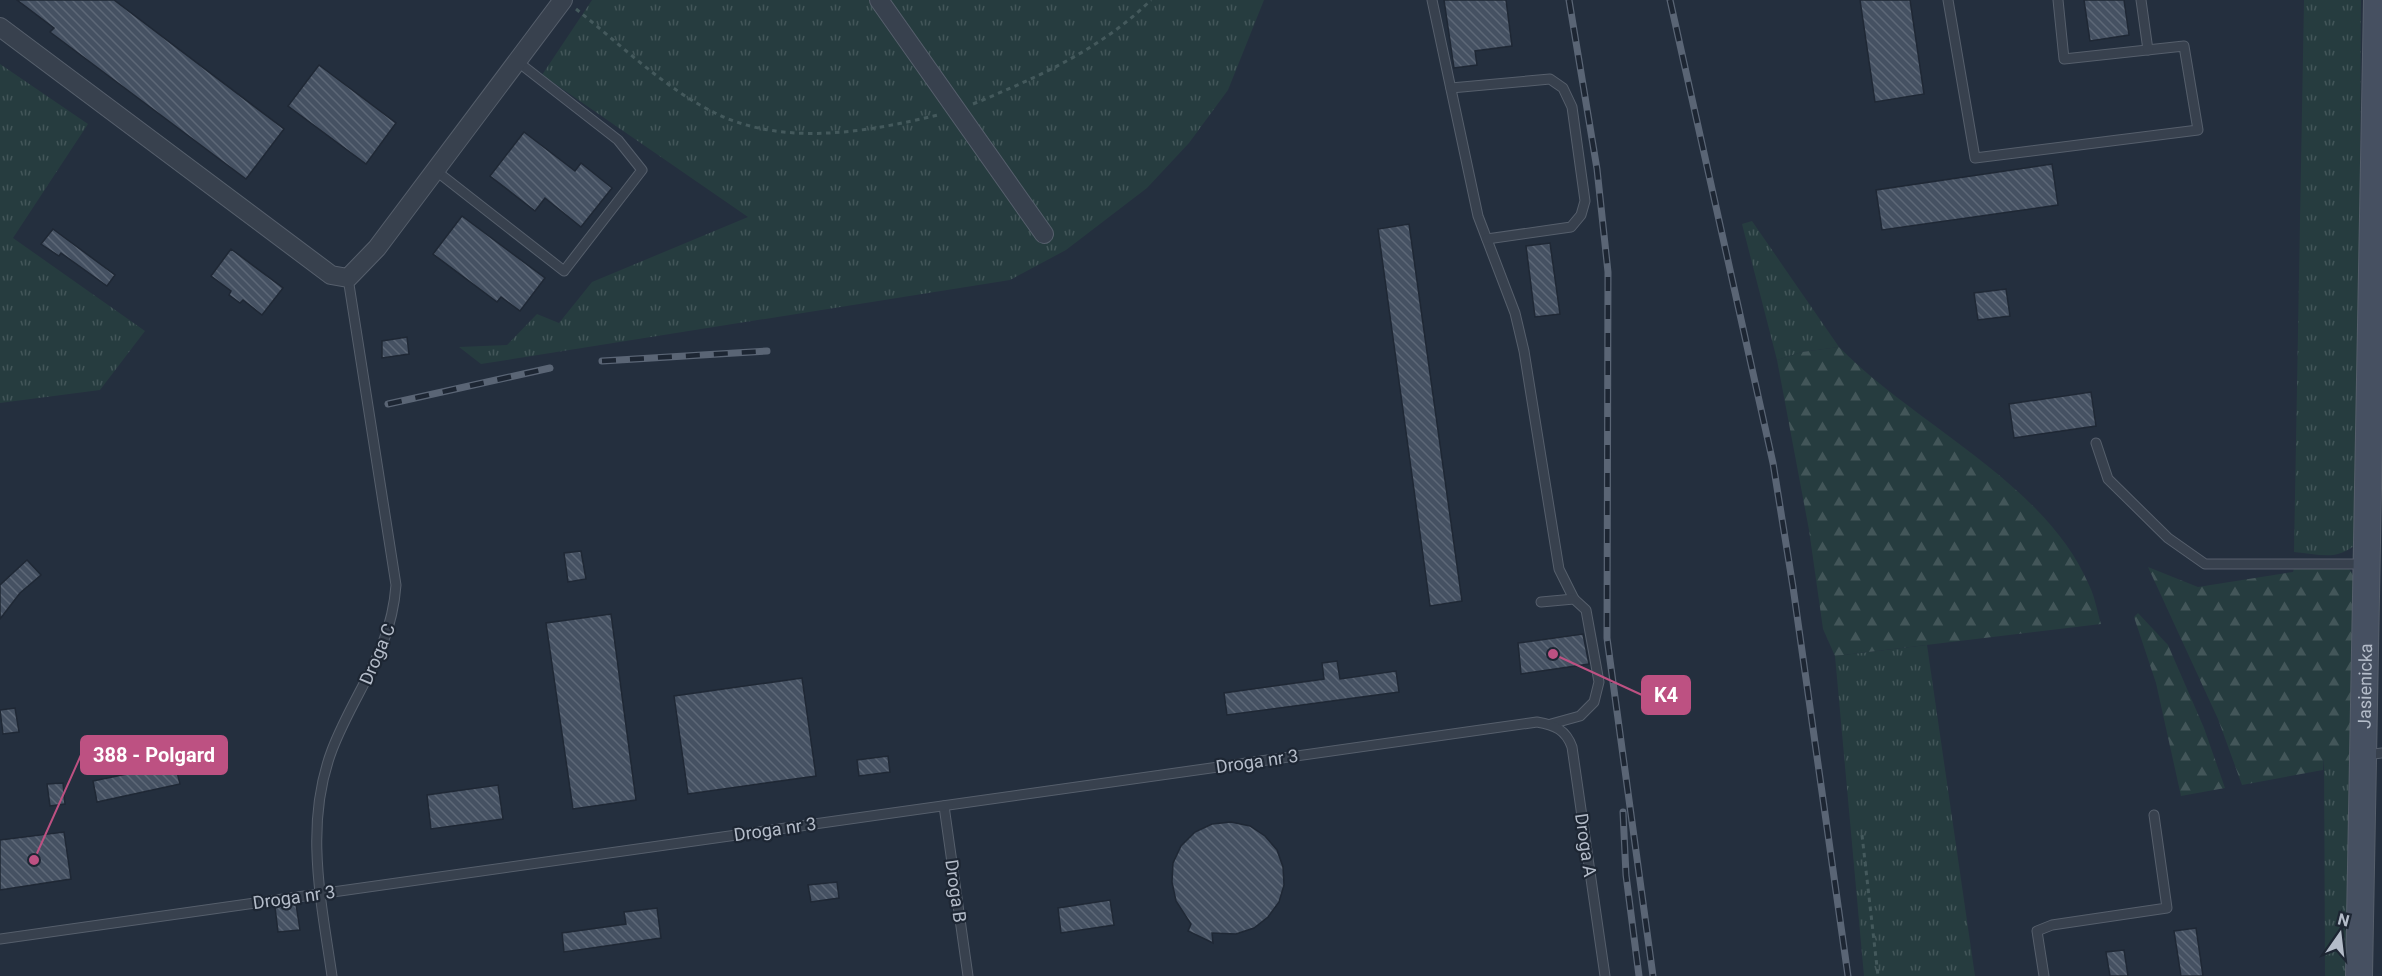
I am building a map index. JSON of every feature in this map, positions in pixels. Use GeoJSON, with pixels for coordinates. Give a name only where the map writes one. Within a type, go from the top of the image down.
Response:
{"type":"FeatureCollection","features":[{"type":"Feature","properties":{"kind":"main road","name":"Jasienicka"},"geometry":{"type":"LineString","coordinates":[[2360,976],[2373,754],[2367,564],[2377,0]]}},
{"type":"Feature","properties":{"kind":"street"},"geometry":{"type":"LineString","coordinates":[[879,0],[1044,234]]}},
{"type":"Feature","properties":{"kind":"street"},"geometry":{"type":"LineString","coordinates":[[0,27],[331,275],[348,278],[377,248],[518,62],[569,4]]}},
{"type":"Feature","properties":{"kind":"lane","name":"Droga nr 3"},"geometry":{"type":"LineString","coordinates":[[0,939],[1510,725],[1538,722],[1551,724],[1580,716],[1594,702],[1599,682],[1586,610],[1574,600],[1559,569],[1515,313],[1487,238],[1466,167],[1432,0]]}},
{"type":"Feature","properties":{"kind":"lane"},"geometry":{"type":"LineString","coordinates":[[1948,0],[1975,158],[2198,129],[2184,46],[2064,59],[2058,0]]}},
{"type":"Feature","properties":{"kind":"lane"},"geometry":{"type":"LineString","coordinates":[[2141,0],[2148,50]]}},
{"type":"Feature","properties":{"kind":"lane"},"geometry":{"type":"LineString","coordinates":[[435,170],[564,271],[642,170],[618,140],[518,62]]}},
{"type":"Feature","properties":{"kind":"lane"},"geometry":{"type":"LineString","coordinates":[[1451,88],[1550,79],[1563,88],[1572,107],[1585,201],[1581,215],[1571,227],[1487,238]]}},
{"type":"Feature","properties":{"kind":"lane","name":"Droga C"},"geometry":{"type":"LineString","coordinates":[[332,976],[316,868],[315,834],[324,777],[341,731],[389,631],[396,585],[348,278]]}},
{"type":"Feature","properties":{"kind":"lane"},"geometry":{"type":"LineString","coordinates":[[2096,443],[2108,479],[2168,538],[2205,564],[2367,564]]}},
{"type":"Feature","properties":{"kind":"lane"},"geometry":{"type":"LineString","coordinates":[[1541,602],[1574,600]]}},
{"type":"Feature","properties":{"kind":"lane","name":"Droga A"},"geometry":{"type":"LineString","coordinates":[[1551,724],[1562,731],[1572,747],[1605,976]]}},
{"type":"Feature","properties":{"kind":"lane","name":"Droga B"},"geometry":{"type":"LineString","coordinates":[[944,806],[968,976]]}},
{"type":"Feature","properties":{"kind":"lane"},"geometry":{"type":"LineString","coordinates":[[2044,976],[2037,931],[2052,925],[2167,908],[2154,815]]}},
{"type":"Feature","properties":{"kind":"path"},"geometry":{"type":"LineString","coordinates":[[569,4],[680,91],[715,113],[755,126],[794,133],[877,129],[957,110],[1021,84],[1080,56],[1131,20],[1151,0]]}},
{"type":"Feature","properties":{"kind":"path"},"geometry":{"type":"LineString","coordinates":[[1862,834],[1878,976]]}},
{"type":"Feature","properties":{"kind":"green space"},"geometry":{"type":"Polygon","coordinates":[[[592,0],[1264,0],[1228,90],[1189,143],[1147,188],[1066,250],[1010,280],[481,364],[459,347],[507,345],[537,314],[559,323],[592,282],[748,217],[542,75],[592,0]]]}},
{"type":"Feature","properties":{"kind":"green space"},"geometry":{"type":"Polygon","coordinates":[[[2304,0],[2361,0],[2358,542],[2343,552],[2328,555],[2294,552],[2304,0]]]}},
{"type":"Feature","properties":{"kind":"green space"},"geometry":{"type":"Polygon","coordinates":[[[0,64],[88,124],[13,238],[145,331],[100,390],[0,403],[0,64]]]}},
{"type":"Feature","properties":{"kind":"green space"},"geometry":{"type":"Polygon","coordinates":[[[1752,221],[1839,347],[1802,352],[1777,360],[1742,224],[1752,221]]]}},
{"type":"Feature","properties":{"kind":"green space"},"geometry":{"type":"Polygon","coordinates":[[[1839,347],[1904,403],[2011,485],[2042,515],[2069,548],[2089,585],[2101,624],[1835,656],[1823,629],[1809,530],[1777,360],[1802,352],[1839,347]]]}},
{"type":"Feature","properties":{"kind":"green space"},"geometry":{"type":"Polygon","coordinates":[[[2148,567],[2198,587],[2293,572],[2294,568],[2349,569],[2358,580],[2355,768],[2324,758],[2323,770],[2242,785],[2218,719],[2148,567]]]}},
{"type":"Feature","properties":{"kind":"green space"},"geometry":{"type":"Polygon","coordinates":[[[2138,613],[2168,645],[2204,728],[2225,788],[2181,796],[2156,683],[2134,617],[2138,613]]]}},
{"type":"Feature","properties":{"kind":"green space"},"geometry":{"type":"Polygon","coordinates":[[[1927,645],[1975,976],[1864,976],[1835,656],[1927,645]]]}},
{"type":"Feature","properties":{"kind":"green space"},"geometry":{"type":"Polygon","coordinates":[[[2324,757],[2355,768],[2351,976],[2325,976],[2324,757]]]}},
{"type":"Feature","properties":{"kind":"building"},"geometry":{"type":"Polygon","coordinates":[[[17,0],[114,0],[284,129],[246,179],[50,32],[54,28],[17,0]]]}},
{"type":"Feature","properties":{"kind":"building"},"geometry":{"type":"Polygon","coordinates":[[[1444,0],[1506,0],[1512,46],[1475,51],[1477,65],[1454,68],[1444,0]]]}},
{"type":"Feature","properties":{"kind":"building"},"geometry":{"type":"Polygon","coordinates":[[[1860,0],[1910,0],[1924,94],[1875,102],[1860,0]]]}},
{"type":"Feature","properties":{"kind":"building"},"geometry":{"type":"Polygon","coordinates":[[[2084,0],[2124,0],[2129,35],[2090,41],[2084,0]]]}},
{"type":"Feature","properties":{"kind":"building"},"geometry":{"type":"Polygon","coordinates":[[[319,65],[396,123],[366,164],[288,106],[319,65]]]}},
{"type":"Feature","properties":{"kind":"building"},"geometry":{"type":"Polygon","coordinates":[[[524,132],[575,171],[581,163],[612,188],[581,227],[545,198],[535,211],[490,176],[524,132]]]}},
{"type":"Feature","properties":{"kind":"building"},"geometry":{"type":"Polygon","coordinates":[[[2052,164],[2058,205],[1882,230],[1876,190],[2052,164]]]}},
{"type":"Feature","properties":{"kind":"building"},"geometry":{"type":"Polygon","coordinates":[[[462,216],[545,278],[520,311],[501,297],[497,302],[433,254],[462,216]]]}},
{"type":"Feature","properties":{"kind":"building"},"geometry":{"type":"Polygon","coordinates":[[[1409,224],[1462,601],[1430,606],[1378,229],[1409,224]]]}},
{"type":"Feature","properties":{"kind":"building"},"geometry":{"type":"Polygon","coordinates":[[[53,229],[115,275],[107,286],[61,253],[59,256],[41,244],[53,229]]]}},
{"type":"Feature","properties":{"kind":"building"},"geometry":{"type":"Polygon","coordinates":[[[1550,243],[1560,314],[1535,317],[1526,246],[1550,243]]]}},
{"type":"Feature","properties":{"kind":"building"},"geometry":{"type":"Polygon","coordinates":[[[231,249],[283,288],[262,315],[243,300],[240,303],[229,295],[231,291],[211,276],[231,249]]]}},
{"type":"Feature","properties":{"kind":"building"},"geometry":{"type":"Polygon","coordinates":[[[2006,289],[2010,316],[1978,320],[1974,293],[2006,289]]]}},
{"type":"Feature","properties":{"kind":"building"},"geometry":{"type":"Polygon","coordinates":[[[407,337],[409,354],[382,358],[382,341],[407,337]]]}},
{"type":"Feature","properties":{"kind":"building"},"geometry":{"type":"Polygon","coordinates":[[[2091,392],[2096,426],[2014,438],[2009,404],[2091,392]]]}},
{"type":"Feature","properties":{"kind":"building"},"geometry":{"type":"Polygon","coordinates":[[[581,551],[586,579],[568,582],[564,553],[581,551]]]}},
{"type":"Feature","properties":{"kind":"building"},"geometry":{"type":"Polygon","coordinates":[[[27,560],[41,575],[20,593],[0,619],[0,585],[27,560]]]}},
{"type":"Feature","properties":{"kind":"building"},"geometry":{"type":"Polygon","coordinates":[[[611,614],[636,800],[573,809],[546,623],[611,614]]]}},
{"type":"Feature","properties":{"kind":"building"},"geometry":{"type":"Polygon","coordinates":[[[1583,634],[1589,664],[1521,674],[1518,643],[1583,634]]]}},
{"type":"Feature","properties":{"kind":"building"},"geometry":{"type":"Polygon","coordinates":[[[1337,661],[1340,679],[1396,671],[1399,692],[1227,715],[1224,693],[1324,679],[1322,663],[1337,661]]]}},
{"type":"Feature","properties":{"kind":"building"},"geometry":{"type":"Polygon","coordinates":[[[802,678],[816,776],[688,794],[674,696],[802,678]]]}},
{"type":"Feature","properties":{"kind":"building"},"geometry":{"type":"Polygon","coordinates":[[[15,708],[19,732],[3,734],[0,710],[15,708]]]}},
{"type":"Feature","properties":{"kind":"building"},"geometry":{"type":"Polygon","coordinates":[[[888,756],[890,772],[859,776],[857,760],[888,756]]]}},
{"type":"Feature","properties":{"kind":"building"},"geometry":{"type":"Polygon","coordinates":[[[175,764],[180,784],[97,802],[93,781],[175,764]]]}},
{"type":"Feature","properties":{"kind":"building"},"geometry":{"type":"Polygon","coordinates":[[[63,783],[65,804],[50,806],[47,784],[63,783]]]}},
{"type":"Feature","properties":{"kind":"building"},"geometry":{"type":"Polygon","coordinates":[[[498,785],[503,819],[431,829],[427,795],[498,785]]]}},
{"type":"Feature","properties":{"kind":"building"},"geometry":{"type":"Polygon","coordinates":[[[1231,822],[1250,826],[1265,836],[1277,850],[1283,867],[1284,885],[1279,902],[1268,917],[1254,928],[1236,934],[1212,933],[1213,943],[1188,931],[1191,924],[1176,901],[1172,882],[1173,863],[1181,846],[1195,832],[1212,824],[1231,822]]]}},
{"type":"Feature","properties":{"kind":"building"},"geometry":{"type":"Polygon","coordinates":[[[64,832],[71,879],[0,890],[0,840],[64,832]]]}},
{"type":"Feature","properties":{"kind":"building"},"geometry":{"type":"Polygon","coordinates":[[[837,882],[839,898],[811,902],[808,885],[837,882]]]}},
{"type":"Feature","properties":{"kind":"building"},"geometry":{"type":"Polygon","coordinates":[[[1110,900],[1114,925],[1061,933],[1058,908],[1110,900]]]}},
{"type":"Feature","properties":{"kind":"building"},"geometry":{"type":"Polygon","coordinates":[[[296,904],[300,930],[278,932],[275,907],[296,904]]]}},
{"type":"Feature","properties":{"kind":"building"},"geometry":{"type":"Polygon","coordinates":[[[657,908],[661,938],[564,952],[562,933],[626,924],[624,912],[657,908]]]}},
{"type":"Feature","properties":{"kind":"building"},"geometry":{"type":"Polygon","coordinates":[[[2196,928],[2203,976],[2181,976],[2174,931],[2196,928]]]}},
{"type":"Feature","properties":{"kind":"building"},"geometry":{"type":"Polygon","coordinates":[[[2124,950],[2128,976],[2110,976],[2106,952],[2124,950]]]}},
{"type":"Feature","properties":{"kind":"railway"},"geometry":{"type":"LineString","coordinates":[[1569,0],[1597,169],[1608,272],[1607,638],[1653,976]]}},
{"type":"Feature","properties":{"kind":"railway"},"geometry":{"type":"LineString","coordinates":[[1670,0],[1773,463],[1793,587],[1848,976]]}},
{"type":"Feature","properties":{"kind":"railway"},"geometry":{"type":"LineString","coordinates":[[602,361],[767,351]]}},
{"type":"Feature","properties":{"kind":"railway"},"geometry":{"type":"LineString","coordinates":[[388,404],[550,368]]}},
{"type":"Feature","properties":{"kind":"railway"},"geometry":{"type":"LineString","coordinates":[[1623,812],[1626,875],[1639,976]]}},
{"type":"Feature","properties":{"kind":"place","name":"K4"},"geometry":{"type":"Point","coordinates":[1553,654]}},
{"type":"Feature","properties":{"kind":"place","name":"388 - Polgard"},"geometry":{"type":"Point","coordinates":[34,860]}}]}
